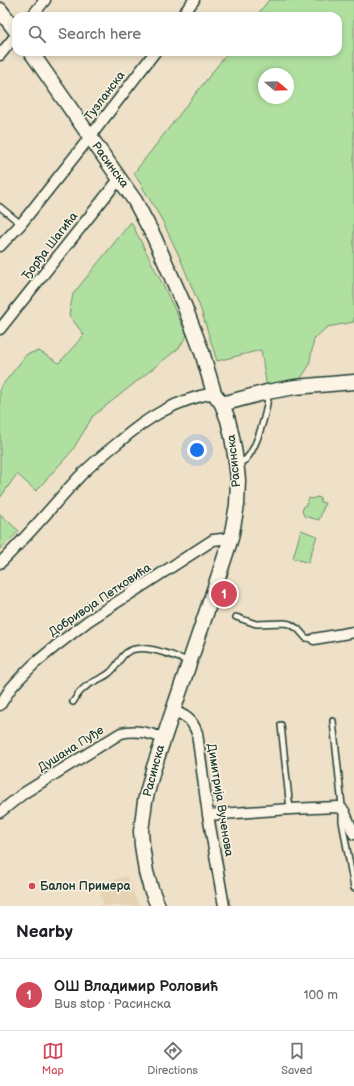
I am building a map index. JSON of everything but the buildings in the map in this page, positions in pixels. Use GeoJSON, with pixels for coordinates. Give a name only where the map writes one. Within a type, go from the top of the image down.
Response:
{"type":"FeatureCollection","features":[{"type":"Feature","properties":{"kind":"street"},"geometry":{"type":"LineString","coordinates":[[35,12],[45,0]]}},
{"type":"Feature","properties":{"kind":"street"},"geometry":{"type":"LineString","coordinates":[[185,12],[194,0]]}},
{"type":"Feature","properties":{"kind":"street"},"geometry":{"type":"LineString","coordinates":[[0,10],[12,26]]}},
{"type":"Feature","properties":{"kind":"street"},"geometry":{"type":"LineString","coordinates":[[0,55],[12,40]]}},
{"type":"Feature","properties":{"kind":"street","name":"Расинска"},"geometry":{"type":"LineString","coordinates":[[34,56],[120,178],[146,221],[181,299],[202,352],[214,393],[222,404],[228,420],[236,463],[238,480],[237,505],[231,538],[218,580],[172,710],[145,801],[141,831],[142,845],[146,872],[158,906]]}},
{"type":"Feature","properties":{"kind":"street","name":"Тузланска"},"geometry":{"type":"LineString","coordinates":[[0,246],[21,224],[152,56]]}},
{"type":"Feature","properties":{"kind":"street","name":"Ђорђа Шагића"},"geometry":{"type":"LineString","coordinates":[[0,329],[120,178]]}},
{"type":"Feature","properties":{"kind":"street"},"geometry":{"type":"LineString","coordinates":[[222,404],[268,392],[295,387],[354,382]]}},
{"type":"Feature","properties":{"kind":"street"},"geometry":{"type":"LineString","coordinates":[[0,563],[81,476],[124,437],[145,421],[168,407],[185,400],[214,393]]}},
{"type":"Feature","properties":{"kind":"street","name":"Добривоја Петковића"},"geometry":{"type":"LineString","coordinates":[[0,705],[11,688],[34,664],[88,621],[213,540],[231,538]]}},
{"type":"Feature","properties":{"kind":"street"},"geometry":{"type":"LineString","coordinates":[[314,639],[354,632]]}},
{"type":"Feature","properties":{"kind":"street","name":"Димитрија Вученова"},"geometry":{"type":"LineString","coordinates":[[172,710],[186,716],[191,721],[197,733],[208,815],[224,906]]}},
{"type":"Feature","properties":{"kind":"street","name":"Душана Пуђе"},"geometry":{"type":"LineString","coordinates":[[0,812],[24,793],[121,733],[138,731],[163,738]]}},
{"type":"Feature","properties":{"kind":"street"},"geometry":{"type":"LineString","coordinates":[[208,815],[334,807],[344,811],[354,834]]}},
{"type":"Feature","properties":{"kind":"lane"},"geometry":{"type":"LineString","coordinates":[[0,207],[21,224]]}},
{"type":"Feature","properties":{"kind":"lane"},"geometry":{"type":"LineString","coordinates":[[236,463],[246,460],[253,447],[265,413],[268,401],[268,392]]}},
{"type":"Feature","properties":{"kind":"lane"},"geometry":{"type":"LineString","coordinates":[[236,617],[256,624],[290,624],[298,629],[306,638],[314,639]]}},
{"type":"Feature","properties":{"kind":"lane"},"geometry":{"type":"LineString","coordinates":[[73,702],[82,690],[110,672],[126,653],[136,649],[145,648],[162,652],[189,662]]}},
{"type":"Feature","properties":{"kind":"lane"},"geometry":{"type":"LineString","coordinates":[[333,721],[342,821],[354,888]]}},
{"type":"Feature","properties":{"kind":"lane"},"geometry":{"type":"LineString","coordinates":[[281,725],[290,809]]}},
{"type":"Feature","properties":{"kind":"shaded area"},"geometry":{"type":"Polygon","coordinates":[[[127,876],[139,906],[100,906],[103,903],[98,884],[127,876]]]}},
{"type":"Feature","properties":{"kind":"green space"},"geometry":{"type":"Polygon","coordinates":[[[269,0],[354,0],[354,322],[327,327],[314,339],[309,366],[295,387],[267,388],[261,350],[217,361],[200,307],[180,258],[162,220],[134,173],[225,56],[342,56],[342,12],[259,12],[269,0]]]}},
{"type":"Feature","properties":{"kind":"green space"},"geometry":{"type":"Polygon","coordinates":[[[131,222],[187,335],[179,348],[93,416],[72,451],[36,491],[17,474],[0,498],[0,388],[27,354],[39,351],[59,363],[84,335],[69,315],[73,294],[131,222]]]}},
{"type":"Feature","properties":{"kind":"green space"},"geometry":{"type":"Polygon","coordinates":[[[317,497],[320,498],[321,502],[325,503],[319,520],[304,516],[302,511],[309,498],[312,499],[317,497]]]}},
{"type":"Feature","properties":{"kind":"green space"},"geometry":{"type":"Polygon","coordinates":[[[0,514],[19,531],[0,549],[0,514]]]}},
{"type":"Feature","properties":{"kind":"green space"},"geometry":{"type":"Polygon","coordinates":[[[301,530],[317,536],[308,563],[293,558],[301,530]]]}},
{"type":"Feature","properties":{"kind":"place","name":"ОШ Владимир Роловић"},"geometry":{"type":"Point","coordinates":[224,594]}},
{"type":"Feature","properties":{"kind":"place","name":"Балон Примера"},"geometry":{"type":"Point","coordinates":[32,886]}}]}
